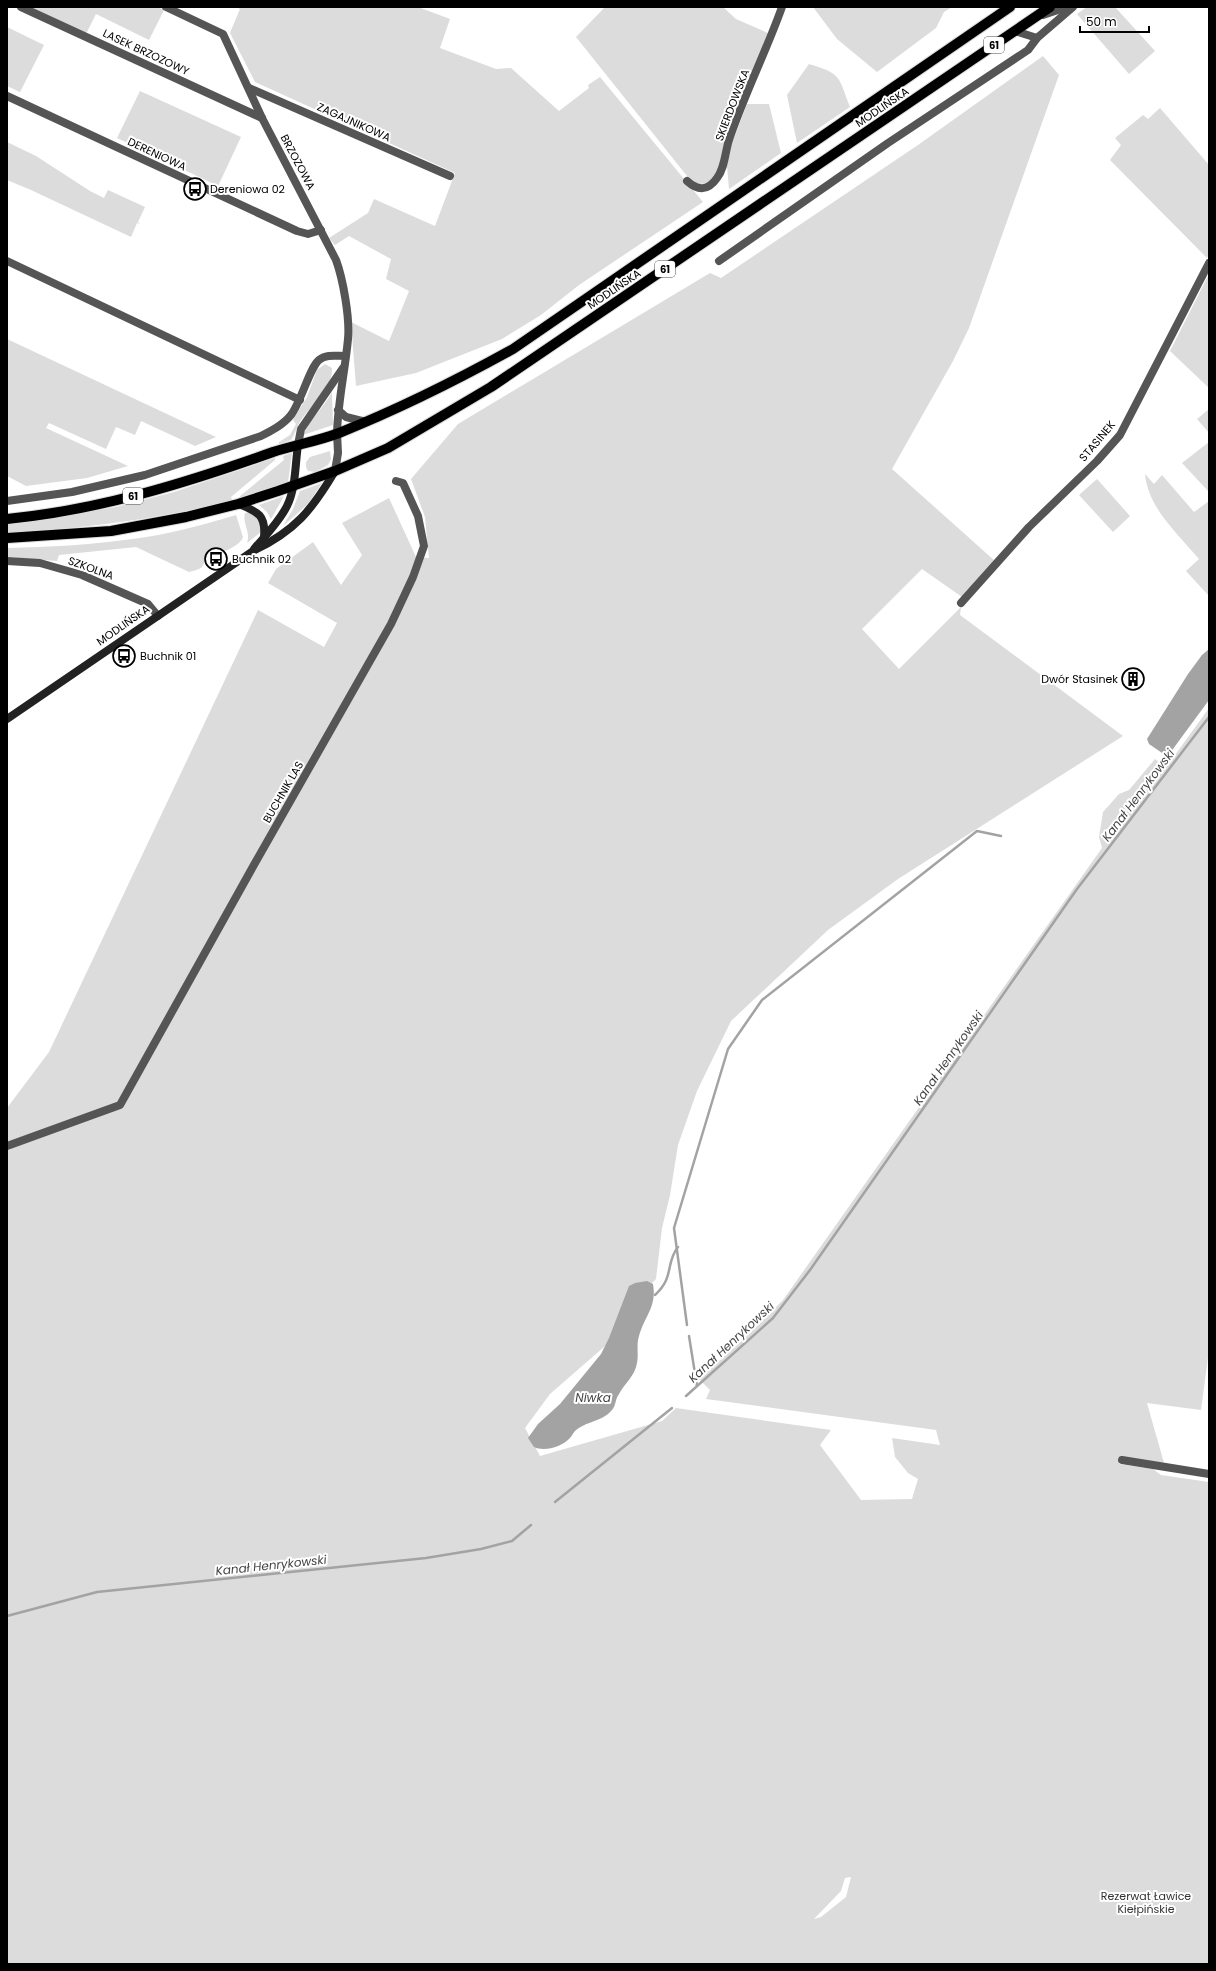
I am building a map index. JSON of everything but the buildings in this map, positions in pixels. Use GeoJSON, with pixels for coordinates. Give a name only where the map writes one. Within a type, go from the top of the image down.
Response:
{"type":"FeatureCollection","features":[{"type":"Feature","properties":{"kind":"main road","name":"MODLIŃSKA"},"geometry":{"type":"LineString","coordinates":[[337,433],[366,422],[451,383],[513,349],[1010,7]]}},
{"type":"Feature","properties":{"kind":"main road","name":"MODLIŃSKA"},"geometry":{"type":"LineString","coordinates":[[7,719],[253,551],[275,540],[311,508],[336,471],[388,448],[491,387],[1050,7]]}},
{"type":"Feature","properties":{"kind":"main road","name":"61"},"geometry":{"type":"LineString","coordinates":[[7,518],[37,516],[107,503],[169,486],[337,433]]}},
{"type":"Feature","properties":{"kind":"main road","name":"MODLIŃSKA"},"geometry":{"type":"LineString","coordinates":[[253,551],[287,507],[293,486],[298,445]]}},
{"type":"Feature","properties":{"kind":"main road","name":"61"},"geometry":{"type":"LineString","coordinates":[[7,538],[71,535],[126,529],[186,517],[239,504],[336,471]]}},
{"type":"Feature","properties":{"kind":"main road"},"geometry":{"type":"LineString","coordinates":[[239,504],[261,516],[264,522],[264,537]]}},
{"type":"Feature","properties":{"kind":"street","name":"LASEK BRZOZOWY"},"geometry":{"type":"LineString","coordinates":[[21,7],[262,118]]}},
{"type":"Feature","properties":{"kind":"street","name":"BRZOZOWA"},"geometry":{"type":"LineString","coordinates":[[166,7],[223,34],[262,118],[340,269],[348,324],[338,410],[338,453],[336,471]]}},
{"type":"Feature","properties":{"kind":"street","name":"SKIERDOWSKA"},"geometry":{"type":"LineString","coordinates":[[687,181],[694,187],[702,188],[712,184],[721,173],[729,140],[782,7]]}},
{"type":"Feature","properties":{"kind":"street","name":"MODLIŃSKA"},"geometry":{"type":"LineString","coordinates":[[1034,18],[1067,7]]}},
{"type":"Feature","properties":{"kind":"street"},"geometry":{"type":"LineString","coordinates":[[719,260],[888,142],[1028,50],[1038,38],[1073,7]]}},
{"type":"Feature","properties":{"kind":"street"},"geometry":{"type":"LineString","coordinates":[[1015,31],[1038,38]]}},
{"type":"Feature","properties":{"kind":"street","name":"ZAGAJNIKOWA"},"geometry":{"type":"LineString","coordinates":[[249,88],[450,176]]}},
{"type":"Feature","properties":{"kind":"street","name":"DERENIOWA"},"geometry":{"type":"LineString","coordinates":[[7,96],[297,231],[308,234],[321,230]]}},
{"type":"Feature","properties":{"kind":"street"},"geometry":{"type":"LineString","coordinates":[[7,261],[300,400]]}},
{"type":"Feature","properties":{"kind":"street","name":"STASINEK"},"geometry":{"type":"LineString","coordinates":[[961,603],[1029,527],[1097,461],[1120,435],[1209,263]]}},
{"type":"Feature","properties":{"kind":"street"},"geometry":{"type":"LineString","coordinates":[[7,501],[72,492],[138,477],[239,445],[275,428],[291,415],[300,400],[318,360],[328,356],[345,356]]}},
{"type":"Feature","properties":{"kind":"street","name":"BRZOZOWA"},"geometry":{"type":"LineString","coordinates":[[298,445],[301,429],[344,365]]}},
{"type":"Feature","properties":{"kind":"street"},"geometry":{"type":"LineString","coordinates":[[338,410],[346,417],[366,422]]}},
{"type":"Feature","properties":{"kind":"street","name":"BUCHNIK LAS"},"geometry":{"type":"LineString","coordinates":[[7,1146],[120,1105],[255,863],[392,624],[413,577],[424,546],[418,516],[399,482]]}},
{"type":"Feature","properties":{"kind":"street","name":"SZKOLNA"},"geometry":{"type":"LineString","coordinates":[[7,562],[40,563],[82,575],[148,604],[158,616]]}},
{"type":"Feature","properties":{"kind":"street"},"geometry":{"type":"LineString","coordinates":[[1122,1460],[1209,1474]]}},
{"type":"Feature","properties":{"kind":"green space"},"geometry":{"type":"Polygon","coordinates":[[[28,7],[158,7],[164,10],[149,40],[96,14],[86,34],[28,7]]]}},
{"type":"Feature","properties":{"kind":"green space"},"geometry":{"type":"Polygon","coordinates":[[[236,7],[418,7],[450,19],[440,48],[496,69],[511,68],[559,111],[589,88],[588,85],[600,77],[703,202],[579,285],[541,315],[502,339],[416,373],[356,386],[351,322],[389,341],[409,291],[386,279],[391,259],[349,236],[335,245],[329,238],[368,213],[374,199],[435,226],[455,173],[255,82],[230,33],[240,9],[236,7]]]}},
{"type":"Feature","properties":{"kind":"green space"},"geometry":{"type":"Polygon","coordinates":[[[605,7],[723,7],[736,19],[770,34],[718,170],[708,183],[700,184],[691,181],[576,37],[605,7]]]}},
{"type":"Feature","properties":{"kind":"green space"},"geometry":{"type":"Polygon","coordinates":[[[813,7],[952,7],[944,12],[936,28],[877,72],[837,39],[813,7]]]}},
{"type":"Feature","properties":{"kind":"green space"},"geometry":{"type":"Polygon","coordinates":[[[1087,7],[1115,7],[1155,51],[1129,74],[1077,14],[1087,7]]]}},
{"type":"Feature","properties":{"kind":"green space"},"geometry":{"type":"Polygon","coordinates":[[[7,27],[44,45],[20,92],[7,86],[7,27]]]}},
{"type":"Feature","properties":{"kind":"green space","name":"Rezerwat Ławice Kiełpińskie"},"geometry":{"type":"Polygon","coordinates":[[[1043,56],[1059,75],[969,328],[953,361],[892,469],[995,561],[962,597],[922,569],[862,629],[899,669],[961,607],[960,615],[1123,736],[898,879],[828,930],[731,1021],[697,1091],[678,1145],[670,1195],[662,1228],[656,1279],[645,1290],[612,1340],[550,1394],[525,1428],[540,1456],[662,1421],[676,1408],[831,1430],[820,1445],[861,1500],[912,1499],[918,1479],[908,1473],[895,1457],[892,1438],[940,1445],[936,1430],[706,1399],[710,1390],[699,1379],[746,1337],[783,1300],[1102,848],[1099,837],[1103,812],[1119,794],[1129,790],[1155,759],[1165,767],[1209,708],[1209,1350],[1201,1410],[1147,1403],[1164,1463],[1123,1457],[1119,1464],[1153,1469],[1161,1475],[1209,1482],[1209,1964],[7,1964],[7,1108],[49,1052],[258,610],[324,647],[337,623],[268,583],[276,569],[313,542],[341,585],[362,555],[342,523],[389,498],[416,557],[429,558],[425,517],[411,479],[458,424],[710,273],[721,278],[918,145],[1043,56]],[[851,1877],[845,1878],[841,1891],[814,1919],[821,1917],[846,1897],[851,1877]]]}},
{"type":"Feature","properties":{"kind":"green space"},"geometry":{"type":"Polygon","coordinates":[[[809,64],[828,71],[837,78],[850,107],[797,143],[787,95],[809,64]]]}},
{"type":"Feature","properties":{"kind":"green space"},"geometry":{"type":"Polygon","coordinates":[[[140,91],[241,137],[218,186],[117,138],[140,91]]]}},
{"type":"Feature","properties":{"kind":"green space"},"geometry":{"type":"Polygon","coordinates":[[[747,104],[769,104],[781,153],[729,189],[727,166],[731,146],[747,104]]]}},
{"type":"Feature","properties":{"kind":"green space"},"geometry":{"type":"Polygon","coordinates":[[[1160,108],[1209,165],[1209,254],[1207,258],[1110,160],[1121,145],[1115,138],[1143,115],[1148,119],[1160,108]]]}},
{"type":"Feature","properties":{"kind":"green space"},"geometry":{"type":"Polygon","coordinates":[[[7,142],[36,156],[90,191],[104,198],[108,190],[145,207],[138,222],[140,224],[137,223],[131,237],[7,180],[7,142]]]}},
{"type":"Feature","properties":{"kind":"green space"},"geometry":{"type":"Polygon","coordinates":[[[1209,274],[1209,388],[1170,351],[1209,274]]]}},
{"type":"Feature","properties":{"kind":"green space"},"geometry":{"type":"Polygon","coordinates":[[[7,339],[216,437],[195,446],[141,421],[135,435],[116,427],[106,449],[49,423],[46,428],[128,466],[87,478],[26,486],[7,476],[7,339]]]}},
{"type":"Feature","properties":{"kind":"green space"},"geometry":{"type":"Polygon","coordinates":[[[325,364],[332,368],[329,383],[326,389],[301,420],[291,440],[279,445],[279,442],[290,435],[296,424],[293,420],[307,397],[317,370],[325,364]]]}},
{"type":"Feature","properties":{"kind":"green space"},"geometry":{"type":"Polygon","coordinates":[[[332,392],[333,425],[303,435],[309,424],[332,392]]]}},
{"type":"Feature","properties":{"kind":"green space"},"geometry":{"type":"Polygon","coordinates":[[[1209,409],[1209,433],[1197,419],[1209,409]]]}},
{"type":"Feature","properties":{"kind":"green space"},"geometry":{"type":"Polygon","coordinates":[[[1209,442],[1209,492],[1182,463],[1209,442]]]}},
{"type":"Feature","properties":{"kind":"green space"},"geometry":{"type":"Polygon","coordinates":[[[330,451],[331,459],[328,465],[315,472],[308,471],[306,462],[310,457],[330,451]]]}},
{"type":"Feature","properties":{"kind":"green space"},"geometry":{"type":"Polygon","coordinates":[[[292,453],[288,482],[240,498],[240,496],[284,460],[283,456],[292,453]]]}},
{"type":"Feature","properties":{"kind":"green space"},"geometry":{"type":"Polygon","coordinates":[[[275,458],[275,460],[231,497],[232,500],[148,518],[64,529],[7,533],[7,524],[116,507],[174,492],[275,458]]]}},
{"type":"Feature","properties":{"kind":"green space"},"geometry":{"type":"Polygon","coordinates":[[[1145,474],[1154,484],[1162,475],[1194,512],[1209,501],[1209,596],[1186,571],[1199,559],[1173,530],[1158,509],[1147,486],[1145,474]]]}},
{"type":"Feature","properties":{"kind":"green space"},"geometry":{"type":"Polygon","coordinates":[[[1097,479],[1130,516],[1113,532],[1079,495],[1097,479]]]}},
{"type":"Feature","properties":{"kind":"green space"},"geometry":{"type":"Polygon","coordinates":[[[322,483],[308,504],[283,526],[293,509],[300,491],[322,483]]]}},
{"type":"Feature","properties":{"kind":"green space"},"geometry":{"type":"Polygon","coordinates":[[[284,496],[271,519],[267,512],[259,505],[284,496]]]}},
{"type":"Feature","properties":{"kind":"green space"},"geometry":{"type":"Polygon","coordinates":[[[249,512],[259,519],[261,532],[247,543],[248,535],[244,517],[245,513],[249,512]]]}},
{"type":"Feature","properties":{"kind":"green space"},"geometry":{"type":"Polygon","coordinates":[[[236,515],[243,537],[241,541],[233,547],[211,557],[201,568],[189,572],[136,547],[59,555],[57,561],[7,557],[7,548],[85,544],[145,537],[184,529],[236,515]]]}},
{"type":"Feature","properties":{"kind":"water"},"geometry":{"type":"Polygon","coordinates":[[[1209,649],[1209,700],[1170,753],[1165,755],[1149,744],[1147,739],[1188,674],[1202,655],[1209,649]]]}},
{"type":"Feature","properties":{"kind":"water","name":"Niwka"},"geometry":{"type":"Polygon","coordinates":[[[647,1281],[653,1284],[654,1292],[650,1311],[638,1339],[638,1360],[636,1368],[632,1376],[621,1390],[613,1408],[604,1417],[579,1428],[567,1441],[558,1446],[548,1449],[534,1447],[528,1438],[538,1424],[560,1404],[601,1354],[609,1338],[629,1286],[635,1283],[647,1281]]]}},
{"type":"Feature","properties":{"kind":"waterway","name":"Kanał Henrykowski"},"geometry":{"type":"LineString","coordinates":[[686,1396],[773,1318],[810,1270],[1077,889],[1209,717]]}},
{"type":"Feature","properties":{"kind":"waterway"},"geometry":{"type":"LineString","coordinates":[[687,1325],[674,1228],[728,1049],[762,1000],[977,831],[1001,836]]}},
{"type":"Feature","properties":{"kind":"waterway"},"geometry":{"type":"LineString","coordinates":[[655,1295],[668,1276],[674,1253],[678,1247]]}},
{"type":"Feature","properties":{"kind":"waterway"},"geometry":{"type":"LineString","coordinates":[[689,1336],[697,1386]]}},
{"type":"Feature","properties":{"kind":"waterway","name":"Kanał Henrykowski"},"geometry":{"type":"LineString","coordinates":[[555,1502],[672,1408]]}},
{"type":"Feature","properties":{"kind":"waterway","name":"Kanał Henrykowski"},"geometry":{"type":"LineString","coordinates":[[7,1616],[97,1592],[426,1558],[481,1549],[512,1541],[531,1525]]}},
{"type":"Feature","properties":{"kind":"place","name":"Dereniowa 02"},"geometry":{"type":"Point","coordinates":[195,189]}},
{"type":"Feature","properties":{"kind":"place","name":"Buchnik 02"},"geometry":{"type":"Point","coordinates":[216,559]}},
{"type":"Feature","properties":{"kind":"place","name":"Buchnik 01"},"geometry":{"type":"Point","coordinates":[124,656]}},
{"type":"Feature","properties":{"kind":"place","name":"Dwór Stasinek"},"geometry":{"type":"Point","coordinates":[1133,679]}}]}
